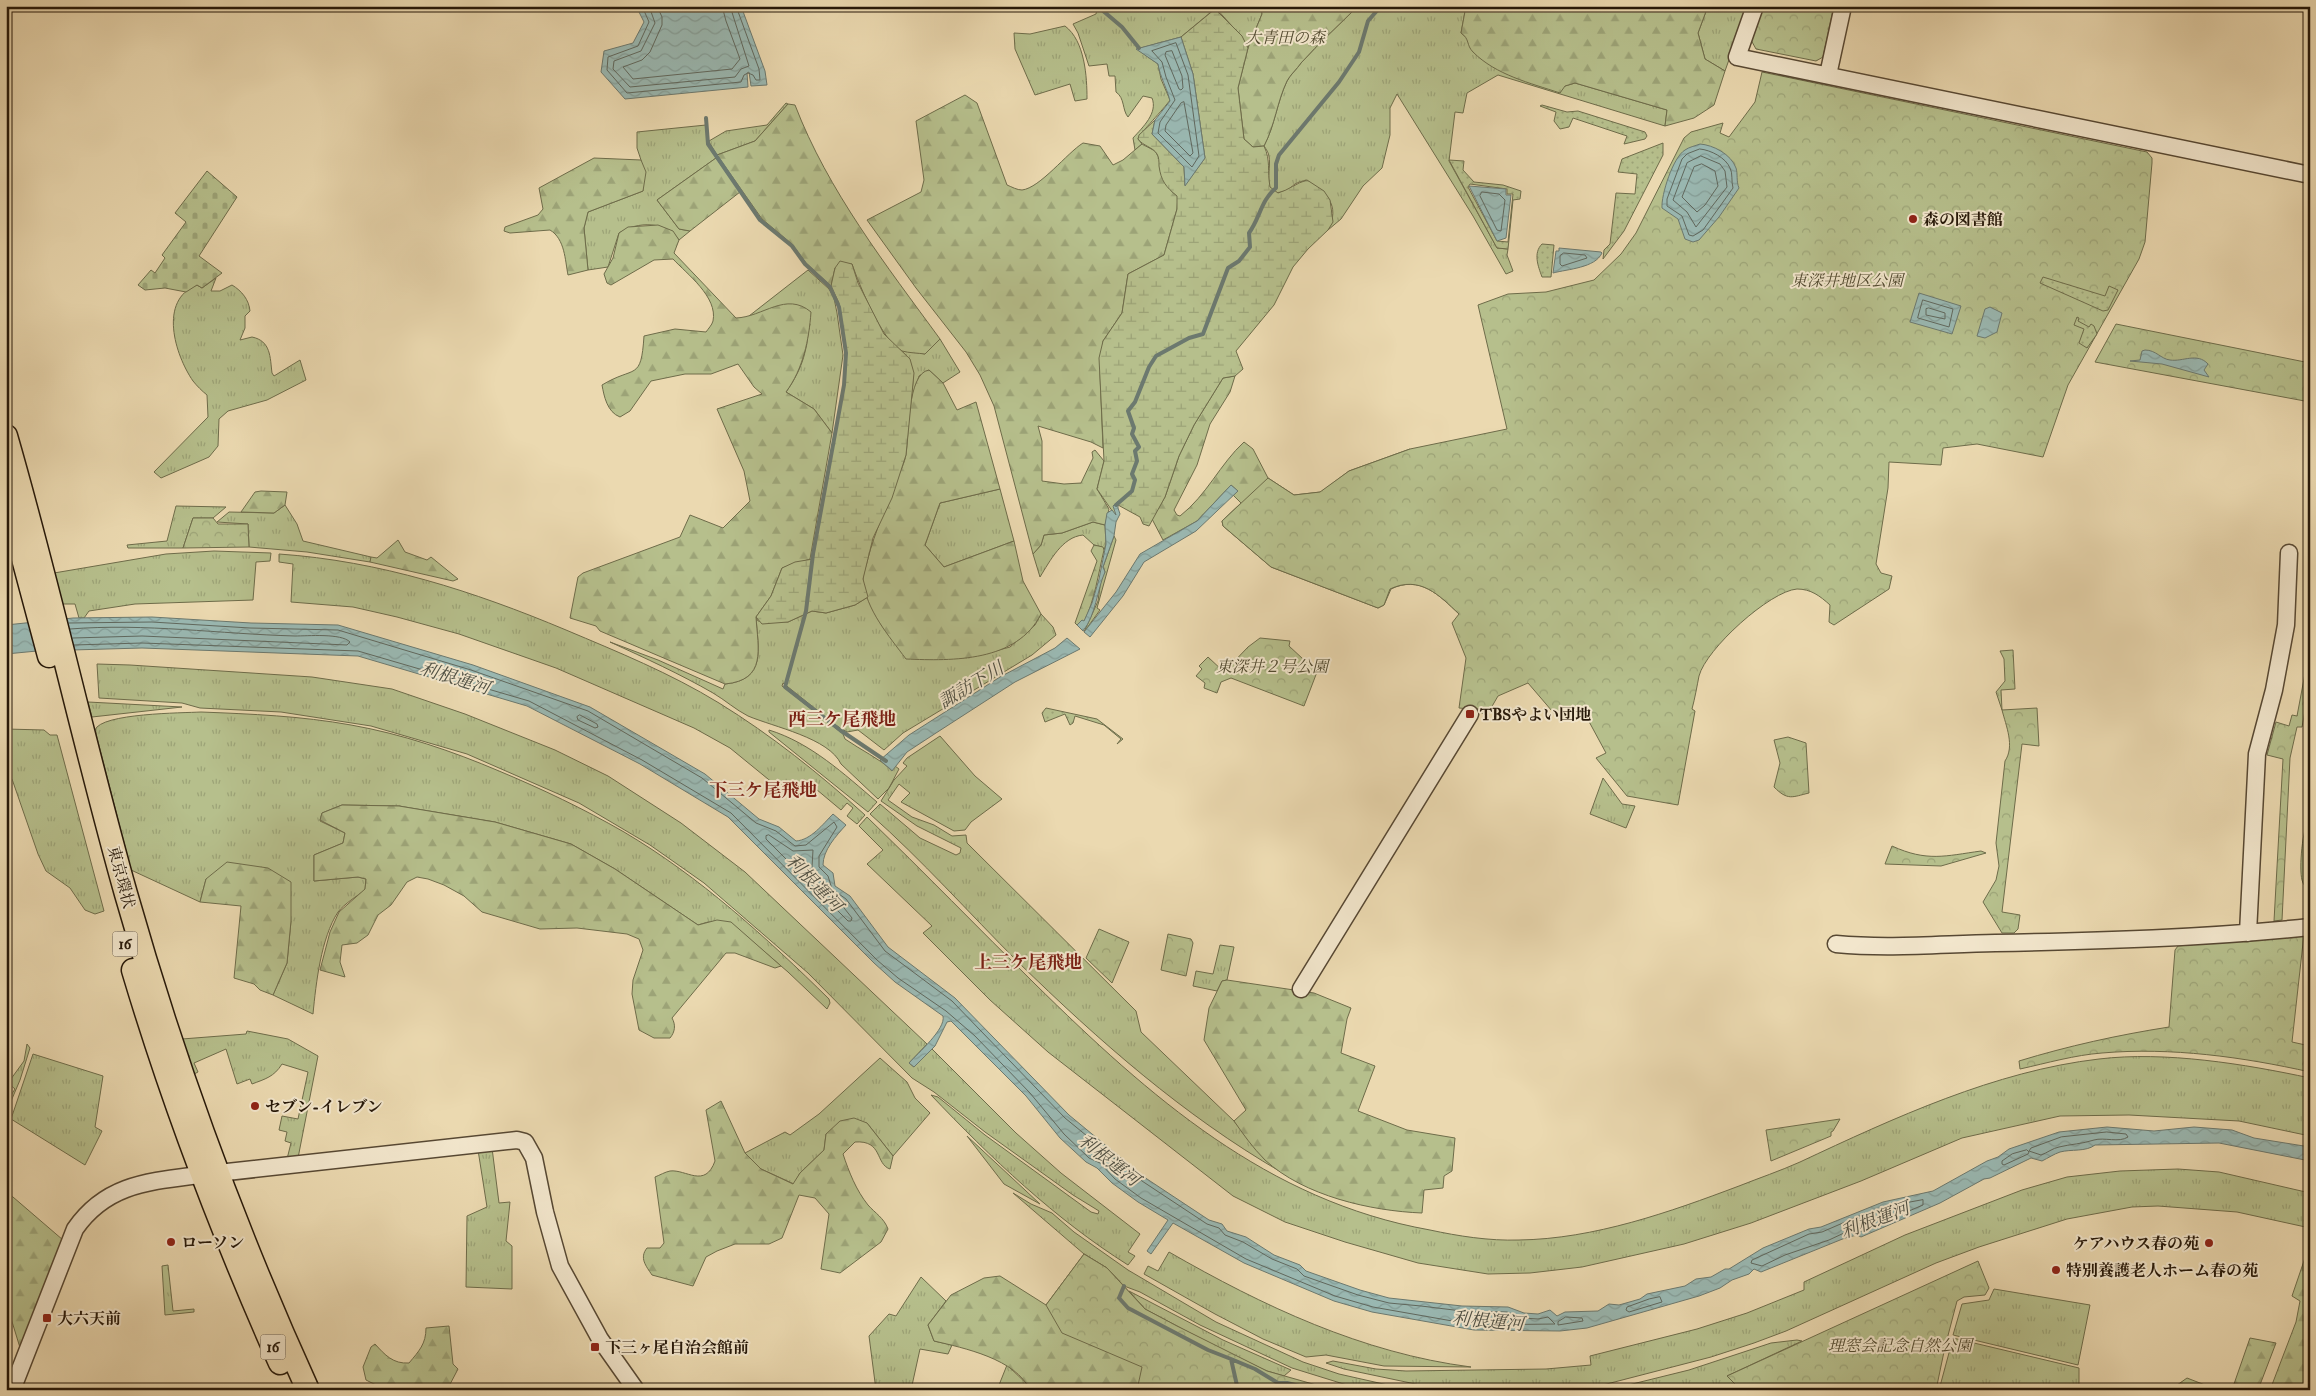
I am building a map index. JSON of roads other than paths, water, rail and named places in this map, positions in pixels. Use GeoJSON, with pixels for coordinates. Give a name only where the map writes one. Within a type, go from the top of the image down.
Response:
{"type":"FeatureCollection","features":[{"type":"Feature","properties":{"kind":"highway","name":"東京環状"},"geometry":{"type":"LineString","coordinates":[[6,436],[30,549],[70,709],[146,963],[182,1072],[210,1174],[254,1304],[292,1390]]}},
{"type":"Feature","properties":{"kind":"highway","name":"東京環状"},"geometry":{"type":"LineString","coordinates":[[6,495],[30,549]]}},
{"type":"Feature","properties":{"kind":"highway","name":"東京環状"},"geometry":{"type":"LineString","coordinates":[[210,1174],[308,1390]]}},
{"type":"Feature","properties":{"kind":"street"},"geometry":{"type":"LineString","coordinates":[[1755,6],[1737,57],[2310,175]]}},
{"type":"Feature","properties":{"kind":"street"},"geometry":{"type":"LineString","coordinates":[[1828,75],[1843,6]]}},
{"type":"Feature","properties":{"kind":"street"},"geometry":{"type":"LineString","coordinates":[[2248,933],[2257,754],[2274,690],[2286,626],[2289,553]]}},
{"type":"Feature","properties":{"kind":"street"},"geometry":{"type":"LineString","coordinates":[[1301,989],[1470,714]]}},
{"type":"Feature","properties":{"kind":"street"},"geometry":{"type":"LineString","coordinates":[[1836,944],[1885,946],[2111,942],[2310,927]]}},
{"type":"Feature","properties":{"kind":"street"},"geometry":{"type":"LineString","coordinates":[[12,1390],[75,1229],[82,1218],[107,1198],[133,1185],[210,1174],[506,1140],[525,1142],[534,1158],[545,1212],[560,1266],[600,1340],[636,1390]]}},
{"type":"Feature","properties":{"kind":"water"},"geometry":{"type":"Polygon","coordinates":[[[636,6],[741,6],[765,71],[767,85],[751,86],[749,72],[747,73],[748,87],[625,99],[601,72],[604,51],[633,43],[644,22],[636,6]]]}},
{"type":"Feature","properties":{"kind":"water"},"geometry":{"type":"Polygon","coordinates":[[[1181,37],[1193,74],[1205,158],[1185,186],[1184,167],[1152,134],[1155,120],[1170,101],[1158,64],[1136,49],[1181,37]]]}},
{"type":"Feature","properties":{"kind":"water"},"geometry":{"type":"Polygon","coordinates":[[[1700,144],[1716,148],[1730,158],[1736,168],[1739,188],[1719,217],[1699,240],[1693,242],[1685,239],[1678,219],[1662,208],[1662,202],[1676,160],[1685,150],[1700,144]]]}},
{"type":"Feature","properties":{"kind":"water"},"geometry":{"type":"Polygon","coordinates":[[[1469,186],[1506,189],[1506,195],[1511,195],[1506,238],[1497,241],[1469,186]]]}},
{"type":"Feature","properties":{"kind":"water"},"geometry":{"type":"Polygon","coordinates":[[[1559,248],[1602,253],[1594,262],[1587,265],[1553,273],[1556,251],[1559,251],[1559,248]]]}},
{"type":"Feature","properties":{"kind":"water"},"geometry":{"type":"Polygon","coordinates":[[[1919,293],[1961,306],[1952,334],[1910,322],[1919,293]]]}},
{"type":"Feature","properties":{"kind":"water"},"geometry":{"type":"Polygon","coordinates":[[[1990,307],[2002,313],[1997,332],[1985,338],[1977,336],[1985,309],[1990,307]]]}},
{"type":"Feature","properties":{"kind":"water"},"geometry":{"type":"Polygon","coordinates":[[[2142,351],[2152,351],[2170,360],[2195,358],[2204,360],[2208,364],[2204,370],[2209,377],[2162,364],[2130,361],[2140,360],[2142,351]]]}},
{"type":"Feature","properties":{"kind":"water"},"geometry":{"type":"Polygon","coordinates":[[[1231,485],[1238,491],[1196,531],[1144,562],[1123,596],[1090,637],[1084,632],[1116,592],[1140,554],[1197,521],[1231,485]]]}},
{"type":"Feature","properties":{"kind":"water"},"geometry":{"type":"Polygon","coordinates":[[[1118,501],[1120,514],[1103,567],[1105,572],[1094,610],[1083,631],[1077,625],[1082,620],[1084,621],[1099,579],[1106,544],[1105,525],[1107,513],[1112,510],[1116,515],[1113,506],[1118,501]]]}},
{"type":"Feature","properties":{"kind":"water","name":"利根運河"},"geometry":{"type":"Polygon","coordinates":[[[152,617],[251,623],[338,625],[473,665],[590,707],[705,774],[759,819],[779,827],[796,841],[812,835],[833,814],[846,825],[831,844],[824,859],[823,865],[833,873],[835,886],[850,896],[888,947],[955,998],[1069,1115],[1144,1177],[1209,1220],[1222,1224],[1227,1231],[1246,1237],[1274,1255],[1300,1265],[1306,1271],[1389,1298],[1462,1306],[1508,1307],[1524,1313],[1538,1314],[1550,1310],[1557,1316],[1565,1312],[1598,1311],[1609,1304],[1619,1305],[1640,1299],[1647,1294],[1685,1286],[1696,1279],[1711,1277],[1725,1269],[1729,1269],[1763,1248],[1883,1202],[1933,1191],[1987,1161],[1998,1157],[2009,1149],[2059,1132],[2107,1127],[2154,1131],[2194,1127],[2232,1130],[2254,1138],[2310,1147],[2310,1161],[2219,1143],[2095,1145],[2087,1149],[2060,1152],[2042,1161],[2031,1158],[1990,1178],[1984,1179],[1940,1203],[1861,1237],[1857,1235],[1845,1238],[1761,1272],[1754,1269],[1749,1274],[1699,1296],[1587,1328],[1560,1331],[1474,1330],[1372,1312],[1334,1301],[1244,1263],[1173,1223],[1151,1254],[1147,1251],[1168,1220],[1138,1202],[1112,1183],[1097,1168],[1086,1162],[1060,1138],[1026,1096],[951,1021],[947,1022],[935,1046],[914,1067],[909,1063],[936,1034],[943,1021],[943,1016],[895,982],[874,963],[728,817],[640,764],[527,706],[358,656],[142,648],[37,651],[6,654],[6,625],[73,618],[152,617]]]}},
{"type":"Feature","properties":{"kind":"water"},"geometry":{"type":"Polygon","coordinates":[[[1067,638],[1080,649],[1015,682],[936,733],[907,752],[892,771],[880,760],[909,735],[1000,677],[1055,648],[1067,638]]]}},
{"type":"Feature","properties":{"kind":"waterway"},"geometry":{"type":"LineString","coordinates":[[1116,505],[1132,491],[1135,480],[1132,474],[1137,461],[1135,451],[1139,447],[1132,434],[1134,428],[1128,411],[1135,402],[1149,367],[1156,356],[1189,338],[1203,334],[1228,268],[1239,261],[1250,247],[1249,233],[1267,198],[1276,188],[1276,164],[1279,155],[1339,82],[1359,52],[1368,21],[1381,6]]}},
{"type":"Feature","properties":{"kind":"waterway"},"geometry":{"type":"LineString","coordinates":[[1102,10],[1122,27],[1139,48]]}},
{"type":"Feature","properties":{"kind":"waterway"},"geometry":{"type":"LineString","coordinates":[[706,118],[708,144],[760,220],[792,246],[805,264],[830,287],[839,307],[846,353],[844,385],[813,554],[806,611],[785,687],[840,730],[886,761]]}},
{"type":"Feature","properties":{"kind":"waterway"},"geometry":{"type":"LineString","coordinates":[[1124,1286],[1119,1298],[1128,1308],[1208,1350],[1231,1359],[1238,1390]]}},
{"type":"Feature","properties":{"kind":"waterway"},"geometry":{"type":"LineString","coordinates":[[1231,1359],[1255,1369],[1278,1383],[1287,1383],[1316,1390]]}},
{"type":"Feature","properties":{"kind":"place","name":"森の図書館"},"geometry":{"type":"Point","coordinates":[1913,219]}},
{"type":"Feature","properties":{"kind":"place","name":"TBSやよい団地"},"geometry":{"type":"Point","coordinates":[1470,714]}},
{"type":"Feature","properties":{"kind":"place","name":"セブン-イレブン"},"geometry":{"type":"Point","coordinates":[255,1106]}},
{"type":"Feature","properties":{"kind":"place","name":"ローソン"},"geometry":{"type":"Point","coordinates":[171,1242]}},
{"type":"Feature","properties":{"kind":"place","name":"ケアハウス春の苑"},"geometry":{"type":"Point","coordinates":[2209,1243]}},
{"type":"Feature","properties":{"kind":"place","name":"特別養護老人ホーム春の苑"},"geometry":{"type":"Point","coordinates":[2056,1270]}},
{"type":"Feature","properties":{"kind":"place","name":"大六天前"},"geometry":{"type":"Point","coordinates":[47,1318]}},
{"type":"Feature","properties":{"kind":"place","name":"下三ヶ尾自治会館前"},"geometry":{"type":"Point","coordinates":[595,1347]}},
{"type":"Feature","properties":{"kind":"district","name":"西三ケ尾飛地"},"geometry":{"type":"Point","coordinates":[842,719]}},
{"type":"Feature","properties":{"kind":"district","name":"下三ケ尾飛地"},"geometry":{"type":"Point","coordinates":[763,790]}},
{"type":"Feature","properties":{"kind":"district","name":"上三ケ尾飛地"},"geometry":{"type":"Point","coordinates":[1028,962]}},
{"type":"Feature","properties":{"kind":"park label","name":"大青田の森"},"geometry":{"type":"Point","coordinates":[1285,37]}},
{"type":"Feature","properties":{"kind":"park label","name":"東深井地区公園"},"geometry":{"type":"Point","coordinates":[1847,280]}},
{"type":"Feature","properties":{"kind":"park label","name":"東深井２号公園"},"geometry":{"type":"Point","coordinates":[1272,666]}},
{"type":"Feature","properties":{"kind":"park label","name":"理窓会記念自然公園"},"geometry":{"type":"Point","coordinates":[1900,1345]}},
{"type":"Feature","properties":{"kind":"water label","name":"諏訪下川"},"geometry":{"type":"Point","coordinates":[971,685]}}]}
